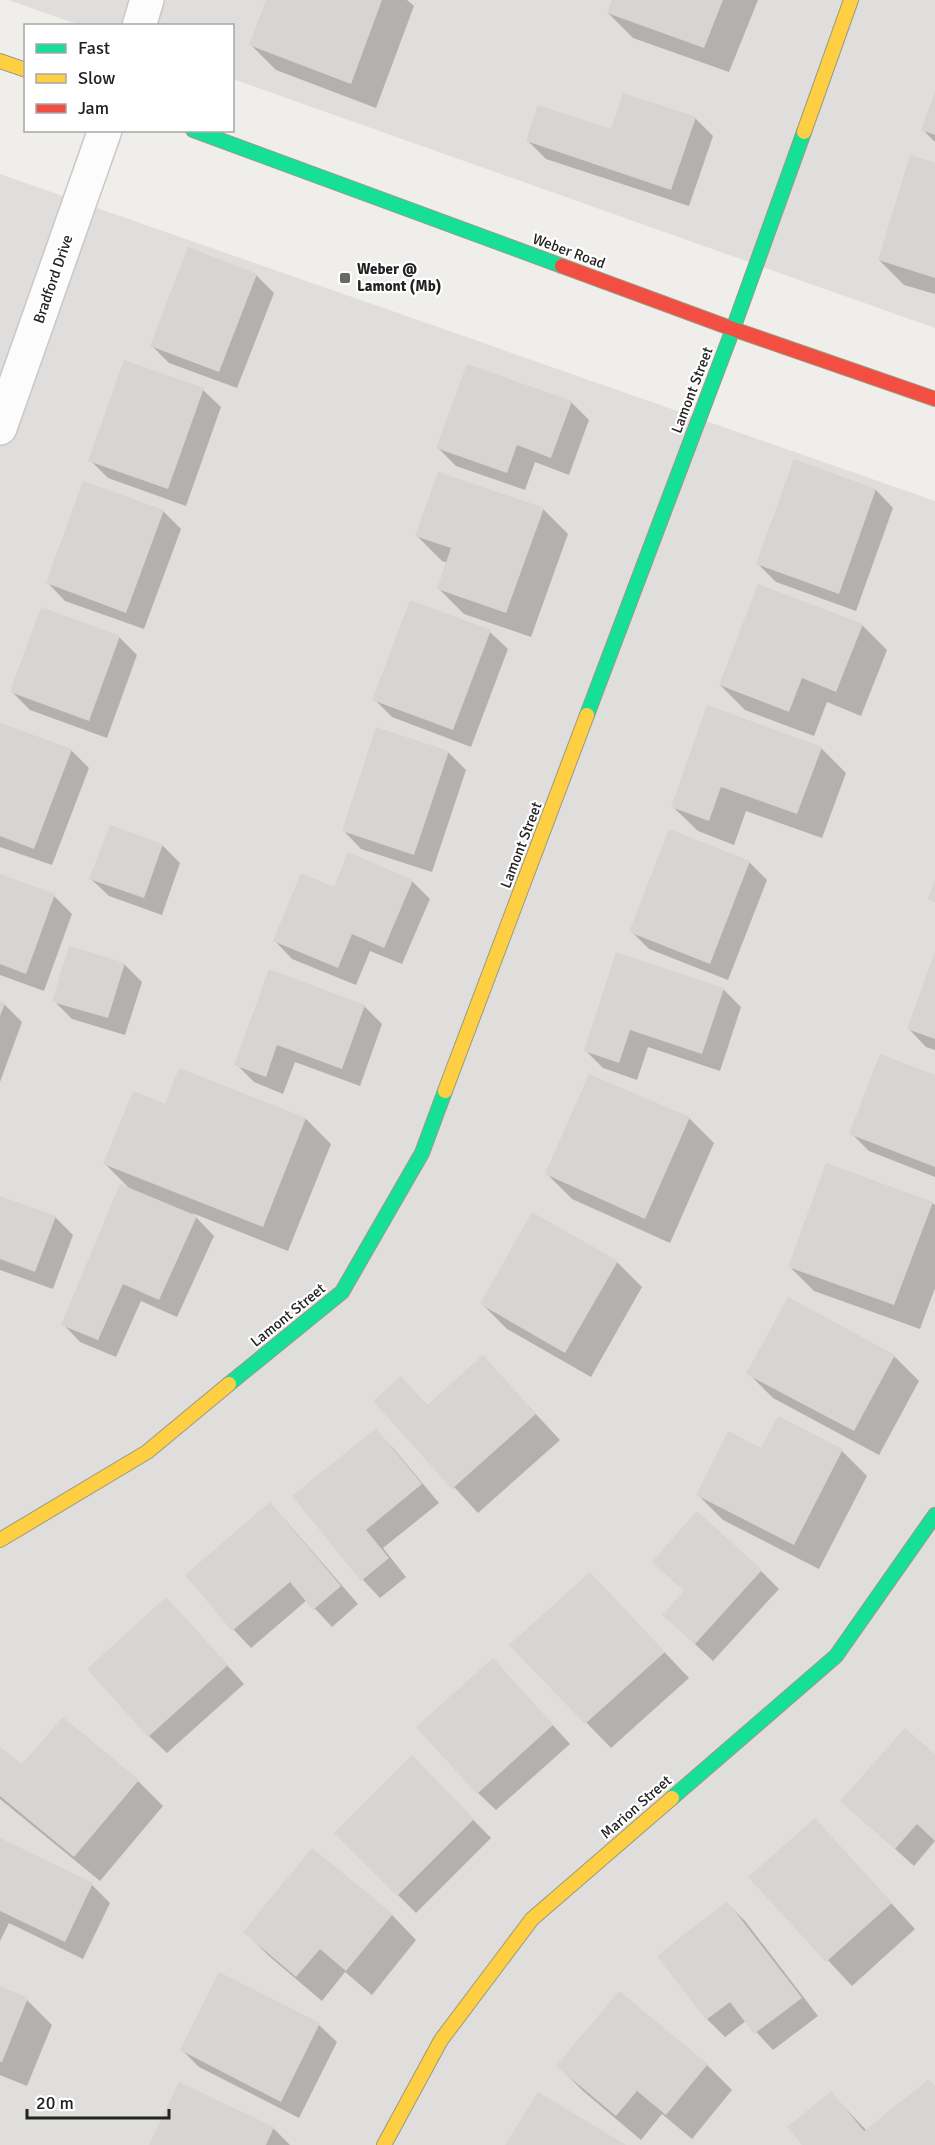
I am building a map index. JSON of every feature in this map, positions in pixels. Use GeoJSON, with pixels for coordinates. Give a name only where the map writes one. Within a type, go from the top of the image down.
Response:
{"type":"FeatureCollection","features":[{"type":"Feature","properties":{"kind":"street"},"geometry":{"type":"LineString","coordinates":[[140,24],[147,0]]}},
{"type":"Feature","properties":{"kind":"street","name":"Lamont Street"},"geometry":{"type":"LineString","coordinates":[[0,1540],[147,1452],[342,1292],[422,1153],[733,329],[851,0]]}},
{"type":"Feature","properties":{"kind":"street"},"geometry":{"type":"LineString","coordinates":[[0,61],[24,69]]}},
{"type":"Feature","properties":{"kind":"street","name":"Bradford Drive"},"geometry":{"type":"LineString","coordinates":[[0,428],[104,132]]}},
{"type":"Feature","properties":{"kind":"street","name":"Weber Road"},"geometry":{"type":"LineString","coordinates":[[198,132],[733,329],[935,399]]}},
{"type":"Feature","properties":{"kind":"street","name":"Marion Street"},"geometry":{"type":"LineString","coordinates":[[384,2145],[441,2040],[532,1918],[836,1656],[935,1515]]}},
{"type":"Feature","properties":{"kind":"shaded area"},"geometry":{"type":"Polygon","coordinates":[[[8,0],[935,0],[935,328],[234,79],[234,24],[77,24],[8,0]]]}},
{"type":"Feature","properties":{"kind":"shaded area"},"geometry":{"type":"Polygon","coordinates":[[[0,174],[935,501],[935,2145],[0,2145],[0,174]]]}},
{"type":"Feature","properties":{"kind":"building"},"geometry":{"type":"Polygon","coordinates":[[[266,0],[382,0],[351,84],[249,45],[266,0]]]}},
{"type":"Feature","properties":{"kind":"building"},"geometry":{"type":"Polygon","coordinates":[[[612,0],[723,0],[704,48],[607,13],[612,0]]]}},
{"type":"Feature","properties":{"kind":"building"},"geometry":{"type":"Polygon","coordinates":[[[935,92],[935,135],[921,130],[935,92]]]}},
{"type":"Feature","properties":{"kind":"building"},"geometry":{"type":"Polygon","coordinates":[[[623,93],[696,117],[671,190],[526,141],[538,105],[611,129],[623,93]]]}},
{"type":"Feature","properties":{"kind":"building"},"geometry":{"type":"Polygon","coordinates":[[[910,155],[935,163],[935,278],[878,260],[910,155]]]}},
{"type":"Feature","properties":{"kind":"building"},"geometry":{"type":"Polygon","coordinates":[[[188,247],[257,274],[219,372],[150,346],[188,247]]]}},
{"type":"Feature","properties":{"kind":"building"},"geometry":{"type":"Polygon","coordinates":[[[124,360],[204,388],[168,489],[88,461],[124,360]]]}},
{"type":"Feature","properties":{"kind":"building"},"geometry":{"type":"Polygon","coordinates":[[[467,364],[572,401],[551,458],[517,445],[507,473],[436,448],[467,364]]]}},
{"type":"Feature","properties":{"kind":"building"},"geometry":{"type":"Polygon","coordinates":[[[794,459],[876,489],[839,594],[756,564],[794,459]]]}},
{"type":"Feature","properties":{"kind":"building"},"geometry":{"type":"Polygon","coordinates":[[[438,472],[544,508],[506,613],[437,589],[451,548],[415,536],[438,472]]]}},
{"type":"Feature","properties":{"kind":"building"},"geometry":{"type":"Polygon","coordinates":[[[83,481],[164,510],[126,613],[46,583],[83,481]]]}},
{"type":"Feature","properties":{"kind":"building"},"geometry":{"type":"Polygon","coordinates":[[[758,584],[863,624],[836,692],[802,678],[789,712],[719,685],[758,584]]]}},
{"type":"Feature","properties":{"kind":"building"},"geometry":{"type":"Polygon","coordinates":[[[410,600],[491,630],[453,730],[372,700],[410,600]]]}},
{"type":"Feature","properties":{"kind":"building"},"geometry":{"type":"Polygon","coordinates":[[[41,607],[120,636],[89,721],[10,692],[41,607]]]}},
{"type":"Feature","properties":{"kind":"building"},"geometry":{"type":"Polygon","coordinates":[[[707,705],[822,747],[797,814],[721,787],[709,821],[671,807],[707,705]]]}},
{"type":"Feature","properties":{"kind":"building"},"geometry":{"type":"Polygon","coordinates":[[[0,723],[72,749],[34,849],[0,836],[0,723]]]}},
{"type":"Feature","properties":{"kind":"building"},"geometry":{"type":"Polygon","coordinates":[[[376,727],[449,751],[414,855],[342,831],[376,727]]]}},
{"type":"Feature","properties":{"kind":"building"},"geometry":{"type":"Polygon","coordinates":[[[110,825],[163,844],[144,898],[89,879],[110,825]]]}},
{"type":"Feature","properties":{"kind":"building"},"geometry":{"type":"Polygon","coordinates":[[[669,829],[750,861],[710,964],[629,932],[669,829]]]}},
{"type":"Feature","properties":{"kind":"building"},"geometry":{"type":"Polygon","coordinates":[[[348,852],[413,880],[384,948],[352,934],[338,968],[273,941],[301,873],[334,887],[348,852]]]}},
{"type":"Feature","properties":{"kind":"building"},"geometry":{"type":"Polygon","coordinates":[[[0,874],[55,894],[26,974],[0,964],[0,874]]]}},
{"type":"Feature","properties":{"kind":"building"},"geometry":{"type":"Polygon","coordinates":[[[935,880],[935,902],[928,899],[935,880]]]}},
{"type":"Feature","properties":{"kind":"building"},"geometry":{"type":"Polygon","coordinates":[[[69,946],[125,963],[108,1018],[52,1002],[69,946]]]}},
{"type":"Feature","properties":{"kind":"building"},"geometry":{"type":"Polygon","coordinates":[[[616,952],[724,988],[702,1054],[630,1030],[619,1063],[584,1051],[616,952]]]}},
{"type":"Feature","properties":{"kind":"building"},"geometry":{"type":"Polygon","coordinates":[[[935,952],[935,1039],[907,1029],[935,952]]]}},
{"type":"Feature","properties":{"kind":"building"},"geometry":{"type":"Polygon","coordinates":[[[269,969],[365,1005],[342,1069],[277,1045],[266,1077],[234,1065],[269,969]]]}},
{"type":"Feature","properties":{"kind":"building"},"geometry":{"type":"Polygon","coordinates":[[[0,1001],[5,1003],[0,1016],[0,1001]]]}},
{"type":"Feature","properties":{"kind":"building"},"geometry":{"type":"Polygon","coordinates":[[[880,1054],[935,1075],[935,1167],[849,1134],[880,1054]]]}},
{"type":"Feature","properties":{"kind":"building"},"geometry":{"type":"Polygon","coordinates":[[[179,1068],[306,1118],[263,1227],[103,1164],[133,1091],[165,1104],[179,1068]]]}},
{"type":"Feature","properties":{"kind":"building"},"geometry":{"type":"Polygon","coordinates":[[[589,1074],[690,1117],[645,1219],[545,1174],[589,1074]]]}},
{"type":"Feature","properties":{"kind":"building"},"geometry":{"type":"Polygon","coordinates":[[[826,1163],[933,1202],[894,1305],[788,1267],[826,1163]]]}},
{"type":"Feature","properties":{"kind":"building"},"geometry":{"type":"Polygon","coordinates":[[[120,1184],[197,1216],[159,1300],[123,1284],[98,1340],[61,1325],[120,1184]]]}},
{"type":"Feature","properties":{"kind":"building"},"geometry":{"type":"Polygon","coordinates":[[[0,1196],[56,1216],[35,1272],[0,1259],[0,1196]]]}},
{"type":"Feature","properties":{"kind":"building"},"geometry":{"type":"Polygon","coordinates":[[[532,1212],[618,1261],[565,1353],[480,1304],[532,1212]]]}},
{"type":"Feature","properties":{"kind":"building"},"geometry":{"type":"Polygon","coordinates":[[[788,1297],[895,1355],[854,1431],[746,1374],[788,1297]]]}},
{"type":"Feature","properties":{"kind":"building"},"geometry":{"type":"Polygon","coordinates":[[[483,1355],[536,1414],[452,1489],[373,1401],[401,1376],[427,1405],[483,1355]]]}},
{"type":"Feature","properties":{"kind":"building"},"geometry":{"type":"Polygon","coordinates":[[[778,1416],[843,1449],[794,1545],[696,1495],[728,1431],[761,1448],[778,1416]]]}},
{"type":"Feature","properties":{"kind":"building"},"geometry":{"type":"Polygon","coordinates":[[[376,1428],[422,1484],[366,1530],[389,1558],[361,1581],[292,1496],[376,1428]]]}},
{"type":"Feature","properties":{"kind":"building"},"geometry":{"type":"Polygon","coordinates":[[[270,1502],[341,1586],[313,1610],[290,1582],[232,1631],[185,1575],[270,1502]]]}},
{"type":"Feature","properties":{"kind":"building"},"geometry":{"type":"Polygon","coordinates":[[[697,1511],[762,1570],[695,1644],[662,1615],[684,1591],[652,1562],[697,1511]]]}},
{"type":"Feature","properties":{"kind":"building"},"geometry":{"type":"Polygon","coordinates":[[[590,1572],[665,1652],[585,1724],[509,1645],[590,1572]]]}},
{"type":"Feature","properties":{"kind":"building"},"geometry":{"type":"Polygon","coordinates":[[[166,1597],[228,1665],[148,1737],[87,1669],[166,1597]]]}},
{"type":"Feature","properties":{"kind":"building"},"geometry":{"type":"Polygon","coordinates":[[[493,1658],[553,1725],[477,1794],[416,1727],[493,1658]]]}},
{"type":"Feature","properties":{"kind":"building"},"geometry":{"type":"Polygon","coordinates":[[[63,1717],[139,1780],[74,1857],[0,1796],[0,1747],[22,1764],[63,1717]]]}},
{"type":"Feature","properties":{"kind":"building"},"geometry":{"type":"Polygon","coordinates":[[[905,1728],[935,1754],[935,1841],[917,1824],[895,1849],[840,1801],[905,1728]]]}},
{"type":"Feature","properties":{"kind":"building"},"geometry":{"type":"Polygon","coordinates":[[[412,1755],[474,1819],[397,1896],[334,1833],[412,1755]]]}},
{"type":"Feature","properties":{"kind":"building"},"geometry":{"type":"Polygon","coordinates":[[[815,1818],[892,1903],[826,1962],[748,1877],[815,1818]]]}},
{"type":"Feature","properties":{"kind":"building"},"geometry":{"type":"Polygon","coordinates":[[[0,1838],[93,1883],[65,1942],[0,1911],[0,1838]]]}},
{"type":"Feature","properties":{"kind":"building"},"geometry":{"type":"Polygon","coordinates":[[[312,1848],[393,1914],[346,1971],[320,1949],[296,1977],[243,1932],[312,1848]]]}},
{"type":"Feature","properties":{"kind":"building"},"geometry":{"type":"Polygon","coordinates":[[[727,1901],[802,1998],[754,2034],[730,2002],[706,2020],[657,1956],[727,1901]]]}},
{"type":"Feature","properties":{"kind":"building"},"geometry":{"type":"Polygon","coordinates":[[[219,1972],[320,2023],[281,2102],[180,2050],[219,1972]]]}},
{"type":"Feature","properties":{"kind":"building"},"geometry":{"type":"Polygon","coordinates":[[[0,1986],[28,1998],[2,2062],[0,2062],[0,1986]]]}},
{"type":"Feature","properties":{"kind":"building"},"geometry":{"type":"Polygon","coordinates":[[[619,1991],[708,2064],[666,2115],[637,2091],[616,2116],[556,2066],[619,1991]]]}},
{"type":"Feature","properties":{"kind":"building"},"geometry":{"type":"Polygon","coordinates":[[[929,2079],[935,2086],[935,2145],[802,2145],[787,2127],[831,2091],[864,2131],[929,2079]]]}},
{"type":"Feature","properties":{"kind":"building"},"geometry":{"type":"Polygon","coordinates":[[[179,2082],[274,2127],[266,2145],[149,2145],[179,2082]]]}},
{"type":"Feature","properties":{"kind":"building"},"geometry":{"type":"Polygon","coordinates":[[[538,2092],[626,2145],[505,2145],[538,2092]]]}},
{"type":"Feature","properties":{"kind":"traffic: fast"},"geometry":{"type":"LineString","coordinates":[[198,132],[562,266]]}},
{"type":"Feature","properties":{"kind":"traffic: fast"},"geometry":{"type":"LineString","coordinates":[[587,715],[733,329],[804,132]]}},
{"type":"Feature","properties":{"kind":"traffic: fast"},"geometry":{"type":"LineString","coordinates":[[229,1384],[342,1292],[422,1153],[445,1091]]}},
{"type":"Feature","properties":{"kind":"traffic: fast"},"geometry":{"type":"LineString","coordinates":[[672,1798],[836,1656],[935,1515]]}},
{"type":"Feature","properties":{"kind":"traffic: slow"},"geometry":{"type":"LineString","coordinates":[[804,132],[851,0]]}},
{"type":"Feature","properties":{"kind":"traffic: slow"},"geometry":{"type":"LineString","coordinates":[[0,61],[24,69]]}},
{"type":"Feature","properties":{"kind":"traffic: slow"},"geometry":{"type":"LineString","coordinates":[[445,1091],[587,715]]}},
{"type":"Feature","properties":{"kind":"traffic: slow"},"geometry":{"type":"LineString","coordinates":[[0,1540],[147,1452],[229,1384]]}},
{"type":"Feature","properties":{"kind":"traffic: slow"},"geometry":{"type":"LineString","coordinates":[[384,2145],[441,2040],[532,1919],[672,1798]]}},
{"type":"Feature","properties":{"kind":"traffic: jam"},"geometry":{"type":"LineString","coordinates":[[562,266],[733,329],[935,399]]}},
{"type":"Feature","properties":{"kind":"place","name":"Weber @ Lamont (Mb)"},"geometry":{"type":"Point","coordinates":[345,278]}}]}
